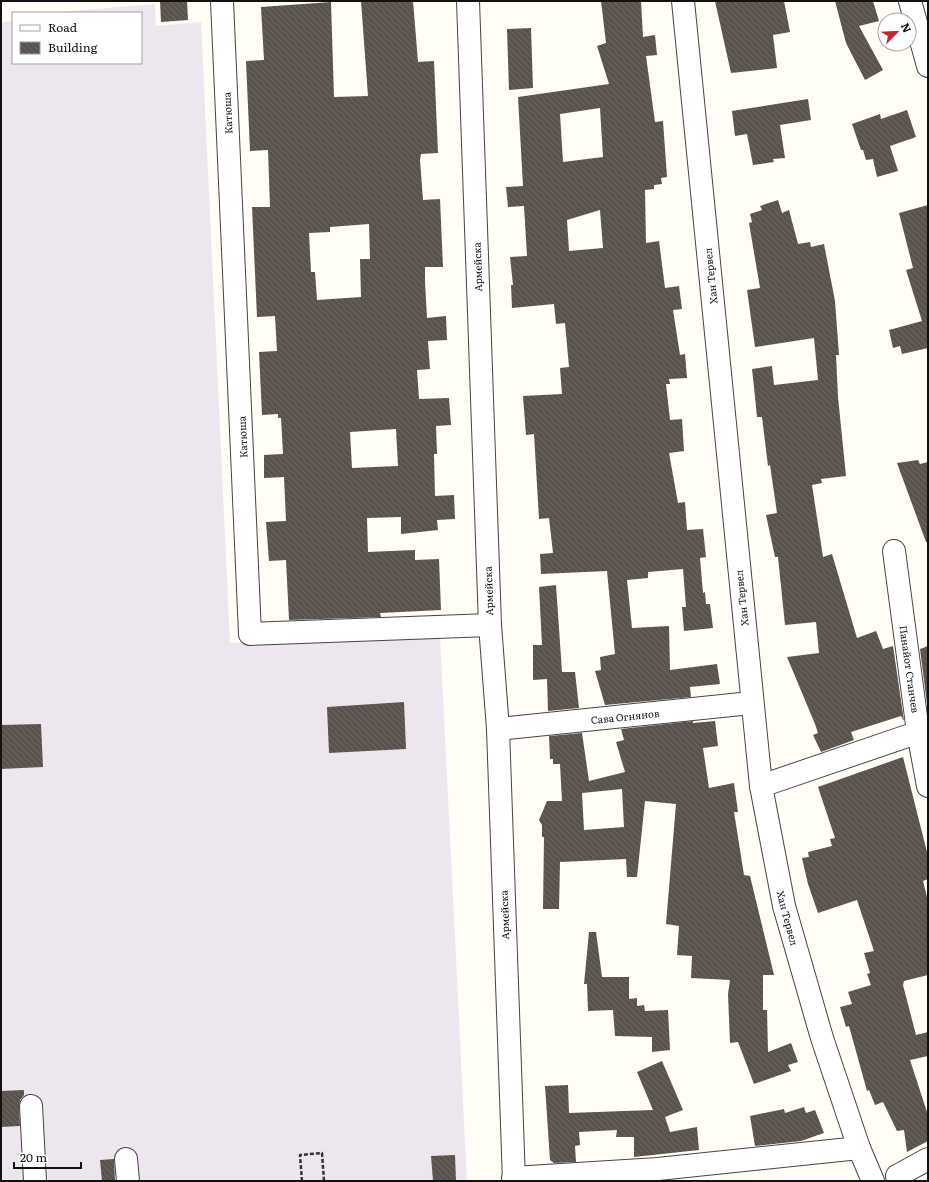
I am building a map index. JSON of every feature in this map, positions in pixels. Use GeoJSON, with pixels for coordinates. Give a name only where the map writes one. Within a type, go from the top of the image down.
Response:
{"type":"FeatureCollection","features":[{"type":"Feature","properties":{"kind":"street","name":"Катюша"},"geometry":{"type":"LineString","coordinates":[[222,1],[250,634],[490,625]]}},
{"type":"Feature","properties":{"kind":"street","name":"Армейска"},"geometry":{"type":"LineString","coordinates":[[468,1],[490,625],[498,729],[514,1180]]}},
{"type":"Feature","properties":{"kind":"street","name":"Хан Тервел"},"geometry":{"type":"LineString","coordinates":[[683,1],[761,786],[784,906],[822,1038],[858,1148],[873,1181]]}},
{"type":"Feature","properties":{"kind":"street"},"geometry":{"type":"LineString","coordinates":[[910,1],[928,66]]}},
{"type":"Feature","properties":{"kind":"street","name":"Панайот Станчев"},"geometry":{"type":"LineString","coordinates":[[894,552],[923,730],[928,786]]}},
{"type":"Feature","properties":{"kind":"street","name":"Сава Огнянов"},"geometry":{"type":"LineString","coordinates":[[498,729],[752,703]]}},
{"type":"Feature","properties":{"kind":"street"},"geometry":{"type":"LineString","coordinates":[[761,786],[923,730]]}},
{"type":"Feature","properties":{"kind":"street"},"geometry":{"type":"LineString","coordinates":[[31,1106],[35,1181]]}},
{"type":"Feature","properties":{"kind":"street"},"geometry":{"type":"LineString","coordinates":[[514,1180],[665,1169],[858,1148]]}},
{"type":"Feature","properties":{"kind":"street"},"geometry":{"type":"LineString","coordinates":[[126,1159],[128,1181]]}},
{"type":"Feature","properties":{"kind":"street"},"geometry":{"type":"LineString","coordinates":[[897,1176],[928,1160]]}},
{"type":"Feature","properties":{"kind":"path"},"geometry":{"type":"LineString","coordinates":[[302,1181],[300,1155],[322,1153],[324,1181]]}},
{"type":"Feature","properties":{"kind":"shaded area"},"geometry":{"type":"Polygon","coordinates":[[[155,4],[156,26],[201,22],[230,643],[440,637],[467,1181],[1,1181],[1,23],[12,20],[12,64],[142,64],[142,12],[60,12],[155,4]]]}},
{"type":"Feature","properties":{"kind":"building"},"geometry":{"type":"Polygon","coordinates":[[[160,1],[187,1],[188,20],[161,22],[160,1]]]}},
{"type":"Feature","properties":{"kind":"building"},"geometry":{"type":"Polygon","coordinates":[[[361,1],[413,1],[418,62],[434,61],[438,153],[421,154],[420,160],[423,200],[440,199],[443,267],[425,267],[427,318],[446,316],[447,340],[428,341],[430,369],[417,370],[419,399],[449,398],[451,425],[436,426],[437,454],[434,454],[435,496],[454,495],[455,519],[437,520],[438,530],[401,534],[401,517],[367,518],[368,552],[415,550],[415,560],[439,559],[441,610],[380,613],[381,617],[289,620],[286,560],[269,561],[266,522],[286,521],[284,477],[264,478],[264,455],[283,454],[281,418],[278,418],[278,414],[262,415],[259,352],[277,351],[275,316],[257,317],[252,207],[270,207],[268,150],[250,151],[246,61],[264,60],[261,7],[331,2],[334,97],[368,96],[361,1]],[[369,224],[330,227],[330,232],[309,233],[311,272],[315,272],[317,300],[361,297],[360,259],[370,259],[369,224]],[[396,429],[350,432],[352,468],[398,466],[396,429]]]}},
{"type":"Feature","properties":{"kind":"building"},"geometry":{"type":"Polygon","coordinates":[[[601,1],[641,1],[643,37],[655,35],[657,55],[646,56],[655,122],[663,121],[667,177],[661,178],[662,184],[654,185],[654,189],[645,190],[646,243],[659,241],[665,288],[679,286],[682,309],[673,310],[680,355],[685,354],[687,378],[669,379],[670,384],[666,384],[670,420],[682,419],[684,451],[669,453],[678,503],[685,502],[687,530],[703,529],[706,557],[700,558],[703,593],[705,592],[706,604],[710,604],[713,628],[684,631],[682,607],[686,607],[683,569],[648,572],[648,578],[627,580],[632,628],[669,626],[670,670],[717,664],[720,684],[690,687],[691,697],[605,705],[595,671],[601,670],[600,657],[615,654],[607,571],[541,574],[540,554],[553,553],[549,518],[539,519],[534,434],[526,435],[523,396],[562,394],[560,368],[569,367],[565,323],[556,324],[554,304],[512,308],[511,285],[513,285],[510,257],[527,256],[524,206],[508,207],[506,187],[523,186],[518,97],[609,84],[597,46],[606,43],[601,1]],[[600,108],[560,114],[563,162],[603,157],[600,108]],[[600,210],[567,220],[569,251],[603,248],[600,210]]]}},
{"type":"Feature","properties":{"kind":"building"},"geometry":{"type":"Polygon","coordinates":[[[715,1],[784,1],[790,32],[773,35],[777,68],[731,73],[715,1]]]}},
{"type":"Feature","properties":{"kind":"building"},"geometry":{"type":"Polygon","coordinates":[[[835,1],[873,1],[877,14],[877,22],[859,26],[883,70],[865,80],[846,43],[835,1]]]}},
{"type":"Feature","properties":{"kind":"building"},"geometry":{"type":"Polygon","coordinates":[[[531,28],[533,88],[509,90],[507,29],[531,28]]]}},
{"type":"Feature","properties":{"kind":"building"},"geometry":{"type":"Polygon","coordinates":[[[808,99],[811,120],[780,125],[785,158],[773,159],[774,162],[753,165],[747,134],[735,136],[732,111],[808,99]]]}},
{"type":"Feature","properties":{"kind":"building"},"geometry":{"type":"Polygon","coordinates":[[[907,110],[916,137],[890,146],[898,171],[877,177],[873,159],[866,160],[852,124],[880,114],[881,119],[907,110]]]}},
{"type":"Feature","properties":{"kind":"building"},"geometry":{"type":"Polygon","coordinates":[[[778,200],[782,213],[789,210],[798,244],[810,242],[811,247],[824,244],[835,301],[839,355],[836,355],[838,397],[846,476],[821,479],[822,483],[812,485],[823,557],[832,554],[857,638],[876,631],[883,649],[893,646],[904,721],[901,716],[851,732],[854,740],[821,752],[813,735],[818,733],[815,724],[787,657],[819,653],[816,622],[785,625],[778,557],[775,557],[766,515],[777,513],[770,465],[768,466],[762,417],[757,417],[752,369],[772,366],[774,385],[818,380],[814,338],[755,347],[747,290],[760,288],[749,223],[752,222],[750,214],[762,210],[760,206],[778,200]]]}},
{"type":"Feature","properties":{"kind":"building"},"geometry":{"type":"Polygon","coordinates":[[[928,205],[928,348],[902,354],[900,346],[893,348],[889,330],[922,321],[906,270],[913,268],[899,213],[928,205]]]}},
{"type":"Feature","properties":{"kind":"building"},"geometry":{"type":"Polygon","coordinates":[[[918,460],[920,464],[928,462],[928,542],[926,542],[897,463],[918,460]]]}},
{"type":"Feature","properties":{"kind":"building"},"geometry":{"type":"Polygon","coordinates":[[[556,585],[562,672],[575,672],[579,708],[548,711],[547,679],[533,680],[533,645],[542,645],[539,587],[556,585]]]}},
{"type":"Feature","properties":{"kind":"building"},"geometry":{"type":"Polygon","coordinates":[[[928,646],[928,712],[920,649],[928,646]]]}},
{"type":"Feature","properties":{"kind":"building"},"geometry":{"type":"Polygon","coordinates":[[[404,702],[406,749],[329,753],[327,707],[404,702]]]}},
{"type":"Feature","properties":{"kind":"building"},"geometry":{"type":"Polygon","coordinates":[[[693,721],[693,723],[715,721],[718,746],[703,748],[709,788],[734,783],[738,812],[734,812],[744,875],[750,876],[774,975],[763,975],[763,1010],[767,1010],[768,1052],[791,1043],[798,1062],[788,1065],[791,1071],[754,1084],[738,1042],[730,1043],[728,994],[730,980],[691,978],[692,956],[677,955],[679,926],[666,924],[676,804],[645,801],[637,877],[627,877],[626,859],[560,862],[559,909],[543,909],[544,837],[542,837],[542,825],[539,820],[547,801],[562,801],[560,764],[553,764],[553,759],[550,759],[549,736],[582,733],[589,781],[625,772],[616,742],[624,740],[621,729],[693,721]],[[622,789],[582,793],[584,830],[624,827],[622,789]]]}},
{"type":"Feature","properties":{"kind":"building"},"geometry":{"type":"Polygon","coordinates":[[[41,724],[43,767],[1,769],[1,725],[41,724]]]}},
{"type":"Feature","properties":{"kind":"building"},"geometry":{"type":"Polygon","coordinates":[[[903,757],[928,856],[928,879],[923,881],[928,901],[928,975],[904,981],[903,985],[916,1035],[928,1032],[928,1056],[910,1060],[928,1115],[928,1141],[907,1152],[904,1130],[897,1131],[883,1102],[875,1105],[869,1090],[867,1091],[849,1026],[846,1027],[840,1007],[852,1004],[848,992],[871,985],[867,974],[870,973],[864,953],[874,951],[857,900],[818,913],[808,884],[802,858],[809,857],[808,852],[832,846],[830,839],[835,838],[818,787],[903,757]]]}},
{"type":"Feature","properties":{"kind":"building"},"geometry":{"type":"Polygon","coordinates":[[[589,932],[596,932],[602,977],[629,977],[629,999],[637,998],[637,1006],[644,1005],[645,1011],[668,1010],[670,1050],[652,1052],[652,1037],[615,1036],[613,1010],[588,1011],[587,984],[584,984],[589,932]]]}},
{"type":"Feature","properties":{"kind":"building"},"geometry":{"type":"Polygon","coordinates":[[[662,1061],[683,1110],[665,1117],[670,1132],[697,1127],[699,1150],[634,1157],[634,1137],[616,1137],[617,1130],[579,1132],[580,1145],[575,1146],[576,1162],[554,1163],[550,1160],[545,1086],[568,1085],[569,1113],[653,1110],[637,1072],[662,1061]]]}},
{"type":"Feature","properties":{"kind":"building"},"geometry":{"type":"Polygon","coordinates":[[[24,1090],[24,1095],[20,1100],[19,1106],[20,1126],[1,1127],[1,1091],[24,1090]]]}},
{"type":"Feature","properties":{"kind":"building"},"geometry":{"type":"Polygon","coordinates":[[[804,1107],[806,1113],[815,1110],[824,1133],[801,1141],[755,1146],[750,1116],[784,1109],[785,1113],[804,1107]]]}},
{"type":"Feature","properties":{"kind":"building"},"geometry":{"type":"Polygon","coordinates":[[[455,1155],[456,1181],[433,1181],[431,1156],[455,1155]]]}},
{"type":"Feature","properties":{"kind":"building"},"geometry":{"type":"Polygon","coordinates":[[[114,1159],[115,1181],[102,1181],[100,1160],[114,1159]]]}}]}
